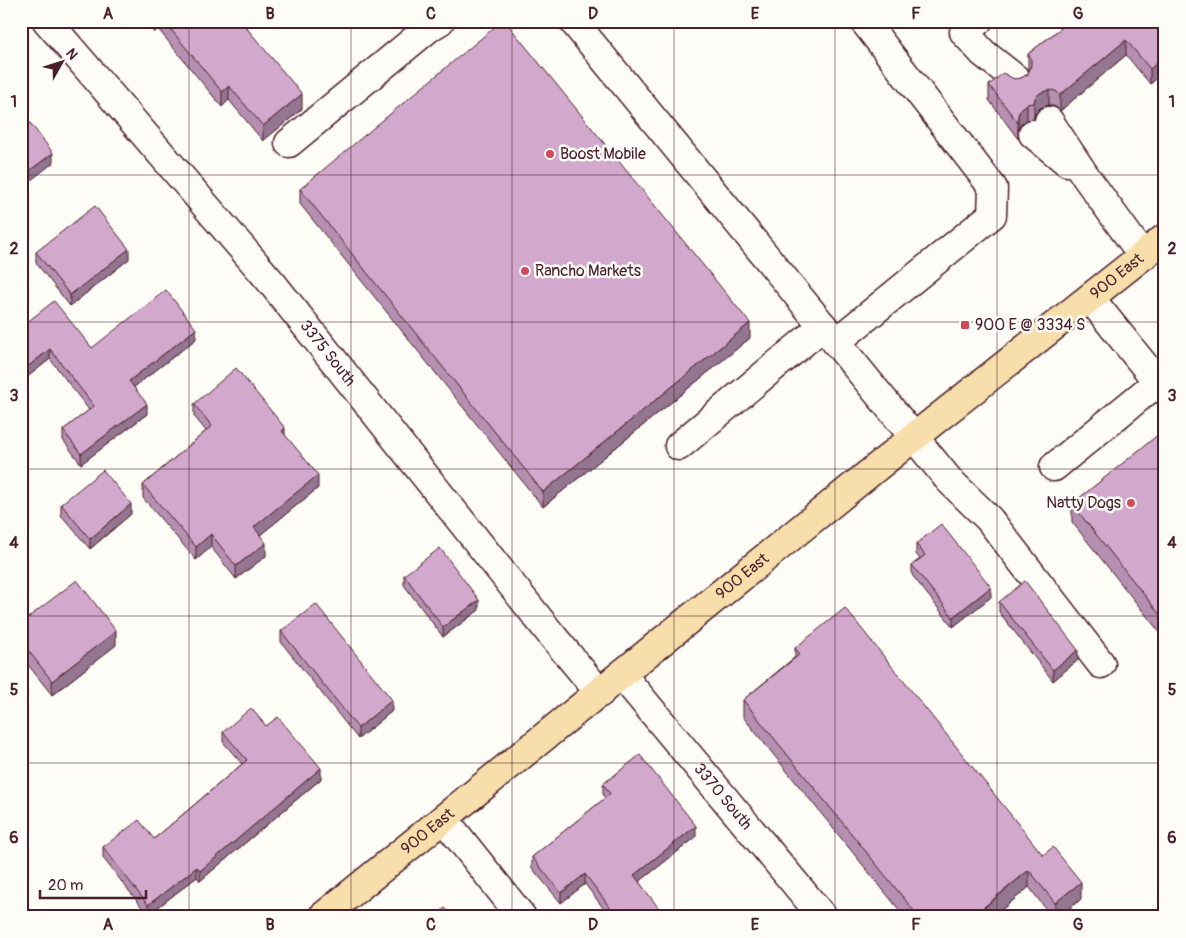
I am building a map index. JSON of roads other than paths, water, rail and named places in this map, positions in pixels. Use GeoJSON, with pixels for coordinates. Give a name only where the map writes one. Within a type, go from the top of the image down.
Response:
{"type":"FeatureCollection","features":[{"type":"Feature","properties":{"kind":"main road","name":"900 East"},"geometry":{"type":"LineString","coordinates":[[322,917],[914,437],[1165,238]]}},
{"type":"Feature","properties":{"kind":"street","name":"3375 South"},"geometry":{"type":"LineString","coordinates":[[47,21],[272,283],[550,633],[600,693]]}},
{"type":"Feature","properties":{"kind":"street"},"geometry":{"type":"LineString","coordinates":[[289,143],[430,27],[440,21]]}},
{"type":"Feature","properties":{"kind":"street"},"geometry":{"type":"LineString","coordinates":[[573,21],[949,480],[989,519],[1102,664]]}},
{"type":"Feature","properties":{"kind":"street"},"geometry":{"type":"LineString","coordinates":[[679,446],[992,215],[993,188],[864,21]]}},
{"type":"Feature","properties":{"kind":"street"},"geometry":{"type":"LineString","coordinates":[[978,21],[964,32],[1008,86]]}},
{"type":"Feature","properties":{"kind":"street"},"geometry":{"type":"LineString","coordinates":[[1041,127],[1086,176],[1143,256]]}},
{"type":"Feature","properties":{"kind":"street"},"geometry":{"type":"LineString","coordinates":[[1054,467],[1162,383],[1090,298]]}},
{"type":"Feature","properties":{"kind":"street","name":"3370 South"},"geometry":{"type":"LineString","coordinates":[[622,674],[823,917]]}},
{"type":"Feature","properties":{"kind":"street"},"geometry":{"type":"LineString","coordinates":[[444,819],[522,917]]}},
{"type":"Feature","properties":{"kind":"place","name":"Boost Mobile"},"geometry":{"type":"Point","coordinates":[550,154]}},
{"type":"Feature","properties":{"kind":"place","name":"Rancho Markets"},"geometry":{"type":"Point","coordinates":[525,271]}},
{"type":"Feature","properties":{"kind":"place","name":"900 E @ 3334 S"},"geometry":{"type":"Point","coordinates":[965,325]}},
{"type":"Feature","properties":{"kind":"place","name":"Natty Dogs"},"geometry":{"type":"Point","coordinates":[1131,503]}}]}
